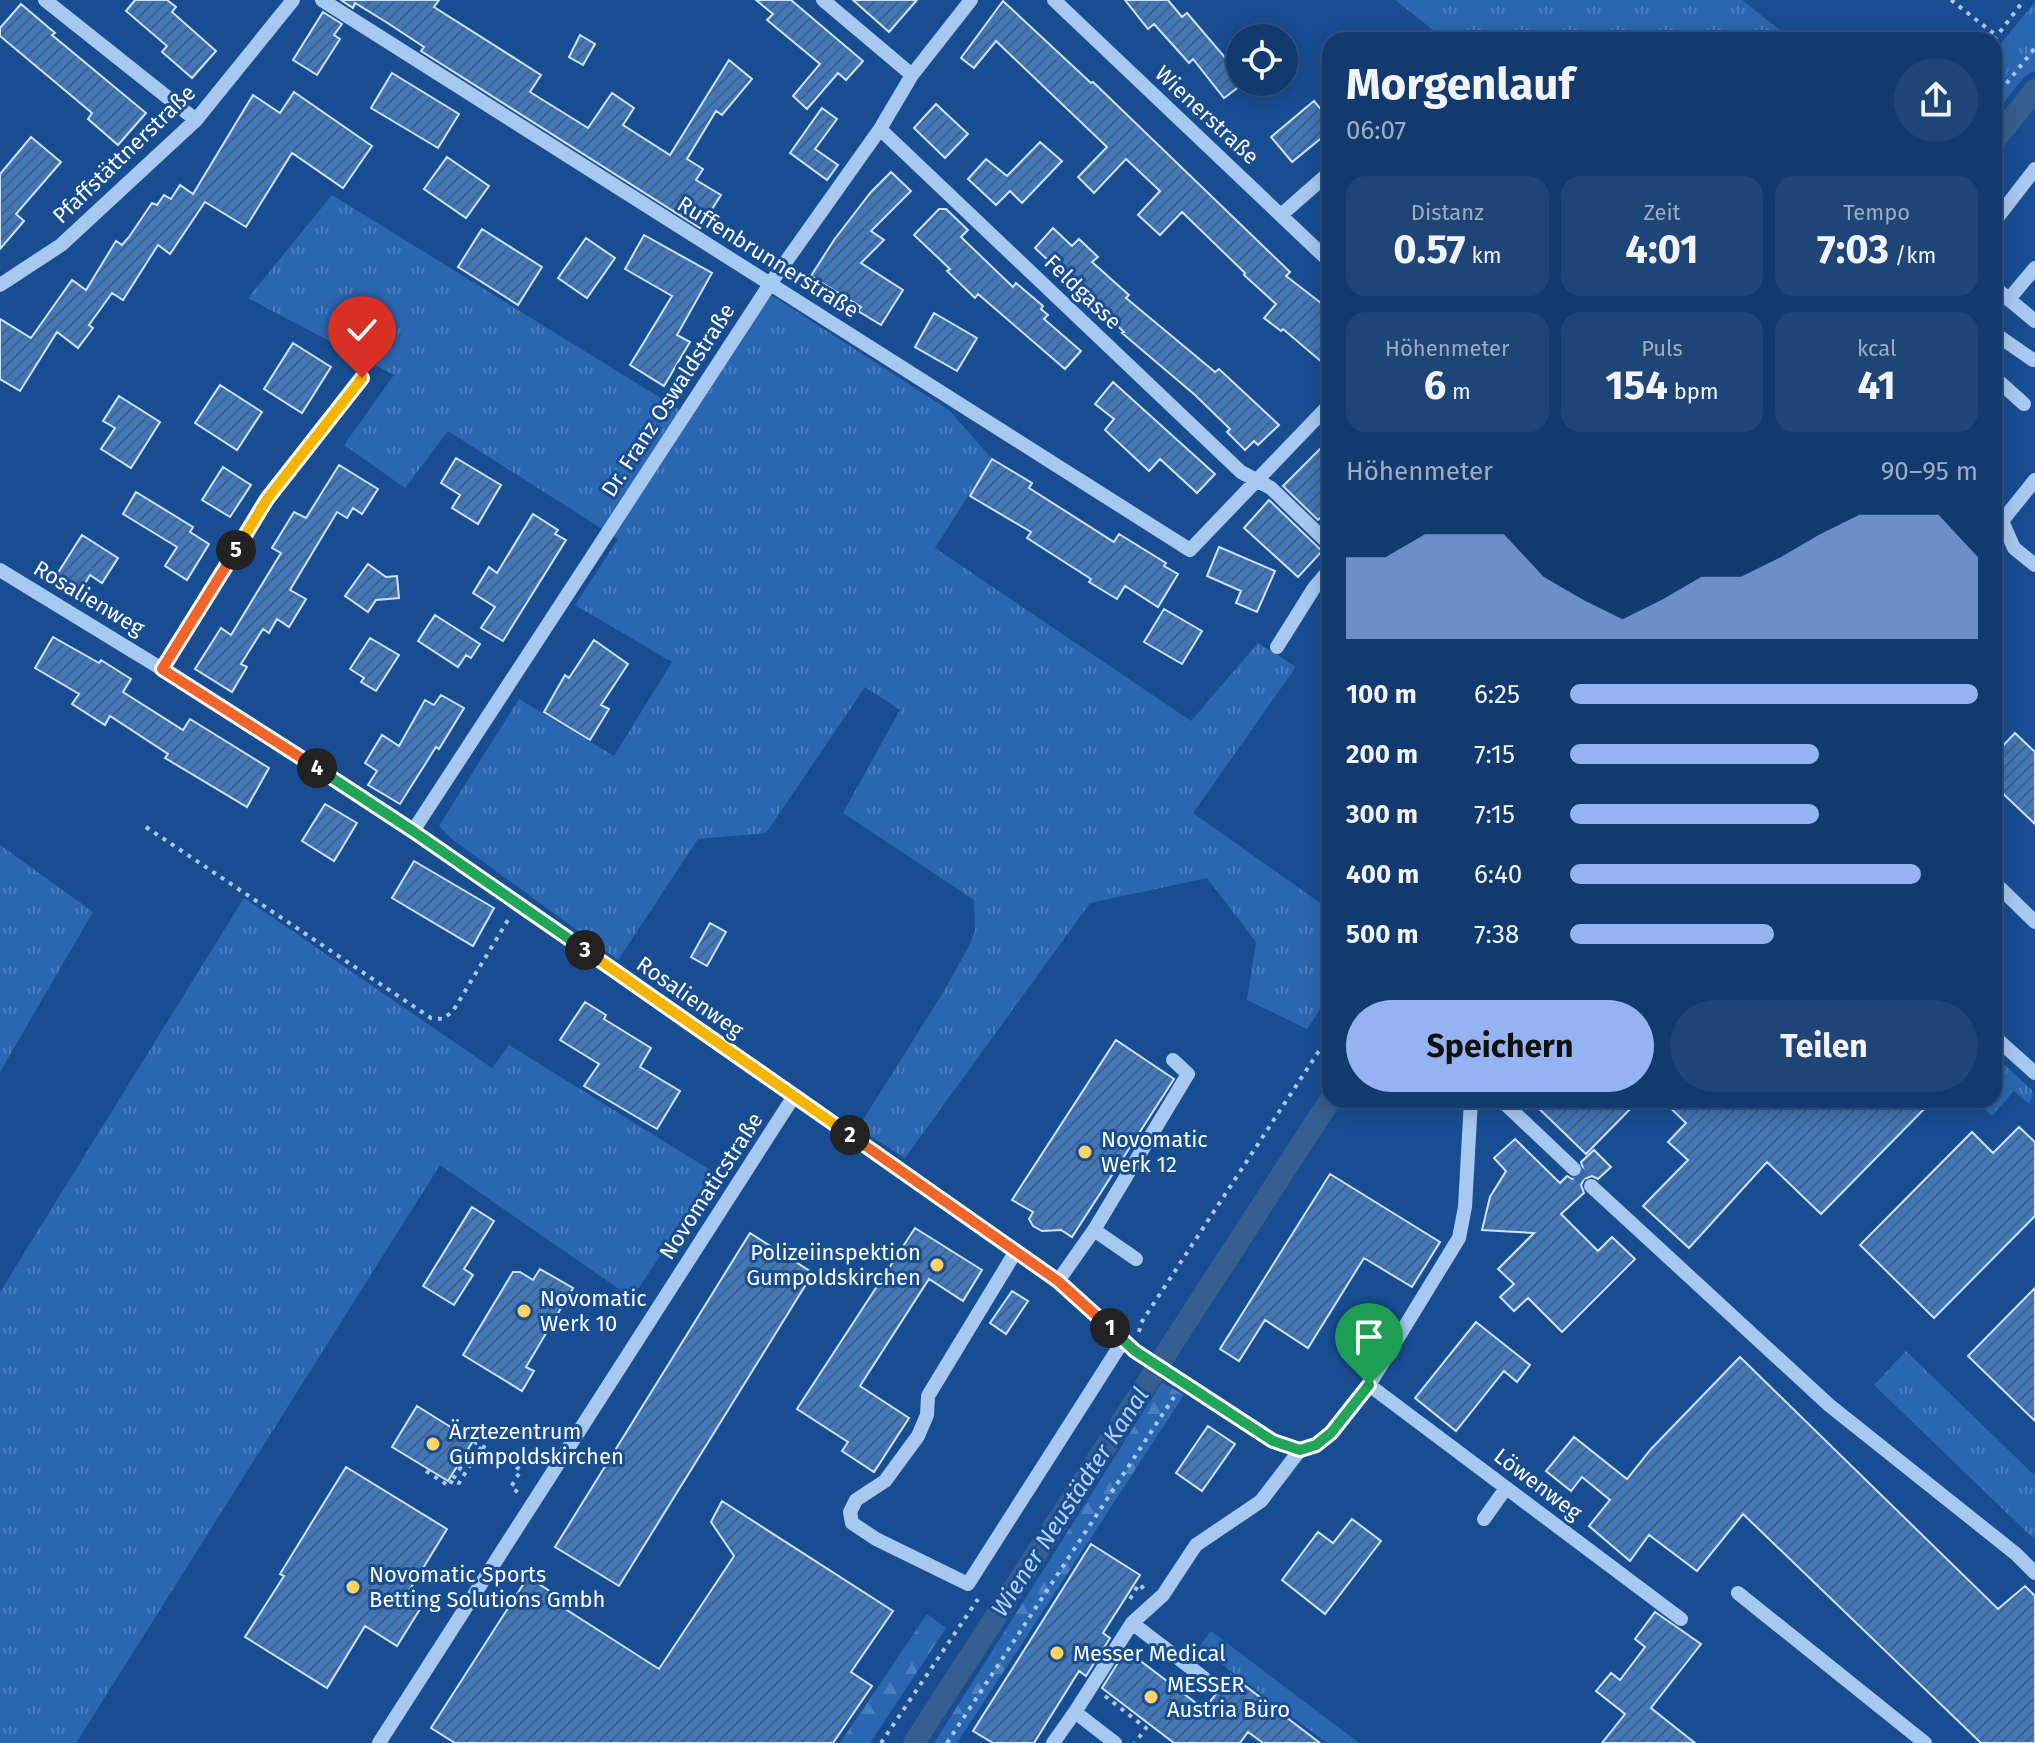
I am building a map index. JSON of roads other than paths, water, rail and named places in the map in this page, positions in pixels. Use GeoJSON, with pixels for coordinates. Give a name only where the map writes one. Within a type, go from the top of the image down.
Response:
{"type":"FeatureCollection","features":[{"type":"Feature","properties":{"kind":"street"},"geometry":{"type":"LineString","coordinates":[[45,0],[196,120]]}},
{"type":"Feature","properties":{"kind":"street","name":"Pfaffstättnerstraße"},"geometry":{"type":"LineString","coordinates":[[0,285],[61,245],[196,120],[293,0]]}},
{"type":"Feature","properties":{"kind":"street","name":"Ruffenbrunnerstraße"},"geometry":{"type":"LineString","coordinates":[[322,0],[1190,550],[1259,481]]}},
{"type":"Feature","properties":{"kind":"street"},"geometry":{"type":"LineString","coordinates":[[823,0],[912,75]]}},
{"type":"Feature","properties":{"kind":"street","name":"Dr. Franz Oswaldstraße"},"geometry":{"type":"LineString","coordinates":[[413,831],[770,284],[880,129],[912,75],[971,0]]}},
{"type":"Feature","properties":{"kind":"street","name":"Wienerstraße"},"geometry":{"type":"LineString","coordinates":[[1054,0],[1322,254]]}},
{"type":"Feature","properties":{"kind":"street","name":"Feldgasse"},"geometry":{"type":"LineString","coordinates":[[880,129],[1241,472],[1271,488],[1322,537]]}},
{"type":"Feature","properties":{"kind":"street"},"geometry":{"type":"LineString","coordinates":[[2002,212],[2035,169]]}},
{"type":"Feature","properties":{"kind":"street"},"geometry":{"type":"LineString","coordinates":[[1281,215],[1322,179]]}},
{"type":"Feature","properties":{"kind":"street"},"geometry":{"type":"LineString","coordinates":[[2002,295],[2035,268]]}},
{"type":"Feature","properties":{"kind":"street"},"geometry":{"type":"LineString","coordinates":[[2002,298],[2035,321]]}},
{"type":"Feature","properties":{"kind":"street"},"geometry":{"type":"LineString","coordinates":[[2002,339],[2033,360]]}},
{"type":"Feature","properties":{"kind":"street"},"geometry":{"type":"LineString","coordinates":[[162,669],[267,499],[362,378]]}},
{"type":"Feature","properties":{"kind":"street"},"geometry":{"type":"LineString","coordinates":[[2002,384],[2024,404]]}},
{"type":"Feature","properties":{"kind":"street"},"geometry":{"type":"LineString","coordinates":[[1259,481],[1322,413]]}},
{"type":"Feature","properties":{"kind":"street"},"geometry":{"type":"LineString","coordinates":[[2035,480],[2002,521],[2014,548],[2035,565]]}},
{"type":"Feature","properties":{"kind":"street","name":"Rosalienweg"},"geometry":{"type":"LineString","coordinates":[[0,570],[162,669],[413,831],[1058,1281],[1142,1356],[1273,1441],[1300,1450]]}},
{"type":"Feature","properties":{"kind":"street"},"geometry":{"type":"LineString","coordinates":[[1277,647],[1322,578]]}},
{"type":"Feature","properties":{"kind":"street"},"geometry":{"type":"LineString","coordinates":[[2002,890],[2035,922]]}},
{"type":"Feature","properties":{"kind":"street"},"geometry":{"type":"LineString","coordinates":[[2002,1044],[2035,1073]]}},
{"type":"Feature","properties":{"kind":"street"},"geometry":{"type":"LineString","coordinates":[[1058,1281],[1094,1230],[1188,1074],[1173,1060]]}},
{"type":"Feature","properties":{"kind":"street","name":"Novomaticstraße"},"geometry":{"type":"LineString","coordinates":[[379,1743],[794,1096]]}},
{"type":"Feature","properties":{"kind":"street"},"geometry":{"type":"LineString","coordinates":[[1053,1743],[1132,1623],[1163,1595],[1196,1545],[1261,1501],[1300,1450],[1316,1445],[1331,1433],[1369,1385],[1459,1238],[1465,1207],[1471,1108]]}},
{"type":"Feature","properties":{"kind":"street"},"geometry":{"type":"LineString","coordinates":[[1509,1108],[1574,1169]]}},
{"type":"Feature","properties":{"kind":"street"},"geometry":{"type":"LineString","coordinates":[[1591,1186],[1829,1405],[2016,1554],[2035,1573]]}},
{"type":"Feature","properties":{"kind":"street"},"geometry":{"type":"LineString","coordinates":[[1094,1230],[1136,1259]]}},
{"type":"Feature","properties":{"kind":"street"},"geometry":{"type":"LineString","coordinates":[[1016,1251],[928,1396],[927,1415],[918,1436],[885,1481],[856,1500],[850,1512],[852,1523],[876,1539],[968,1584],[1123,1341]]}},
{"type":"Feature","properties":{"kind":"street","name":"Löwenweg"},"geometry":{"type":"LineString","coordinates":[[1369,1385],[1681,1619]]}},
{"type":"Feature","properties":{"kind":"street"},"geometry":{"type":"LineString","coordinates":[[1484,1519],[1506,1488]]}},
{"type":"Feature","properties":{"kind":"street"},"geometry":{"type":"LineString","coordinates":[[1738,1593],[1925,1743]]}},
{"type":"Feature","properties":{"kind":"street"},"geometry":{"type":"LineString","coordinates":[[1132,1623],[1204,1678]]}},
{"type":"Feature","properties":{"kind":"street"},"geometry":{"type":"LineString","coordinates":[[1075,1712],[1115,1743]]}},
{"type":"Feature","properties":{"kind":"waterway","name":"Wiener Neustädter Kanal"},"geometry":{"type":"LineString","coordinates":[[2002,131],[2035,90]]}},
{"type":"Feature","properties":{"kind":"waterway","name":"Wiener Neustädter Kanal"},"geometry":{"type":"LineString","coordinates":[[914,1743],[1325,1108]]}},
{"type":"Feature","properties":{"kind":"tunnel"},"geometry":{"type":"LineString","coordinates":[[1574,1169],[1591,1186]]}},
{"type":"Feature","properties":{"kind":"place","name":"Novomatic Werk 12"},"geometry":{"type":"Point","coordinates":[1085,1152]}},
{"type":"Feature","properties":{"kind":"place","name":"Polizeiinspektion Gumpoldskirchen"},"geometry":{"type":"Point","coordinates":[937,1265]}},
{"type":"Feature","properties":{"kind":"place","name":"Novomatic Werk 10"},"geometry":{"type":"Point","coordinates":[524,1311]}},
{"type":"Feature","properties":{"kind":"place","name":"Ärztezentrum Gumpoldskirchen"},"geometry":{"type":"Point","coordinates":[433,1444]}},
{"type":"Feature","properties":{"kind":"place","name":"Novomatic Sports Betting Solutions Gmbh"},"geometry":{"type":"Point","coordinates":[353,1587]}},
{"type":"Feature","properties":{"kind":"place","name":"Messer Medical"},"geometry":{"type":"Point","coordinates":[1057,1653]}},
{"type":"Feature","properties":{"kind":"place","name":"MESSER Austria Büro"},"geometry":{"type":"Point","coordinates":[1151,1697]}}]}
